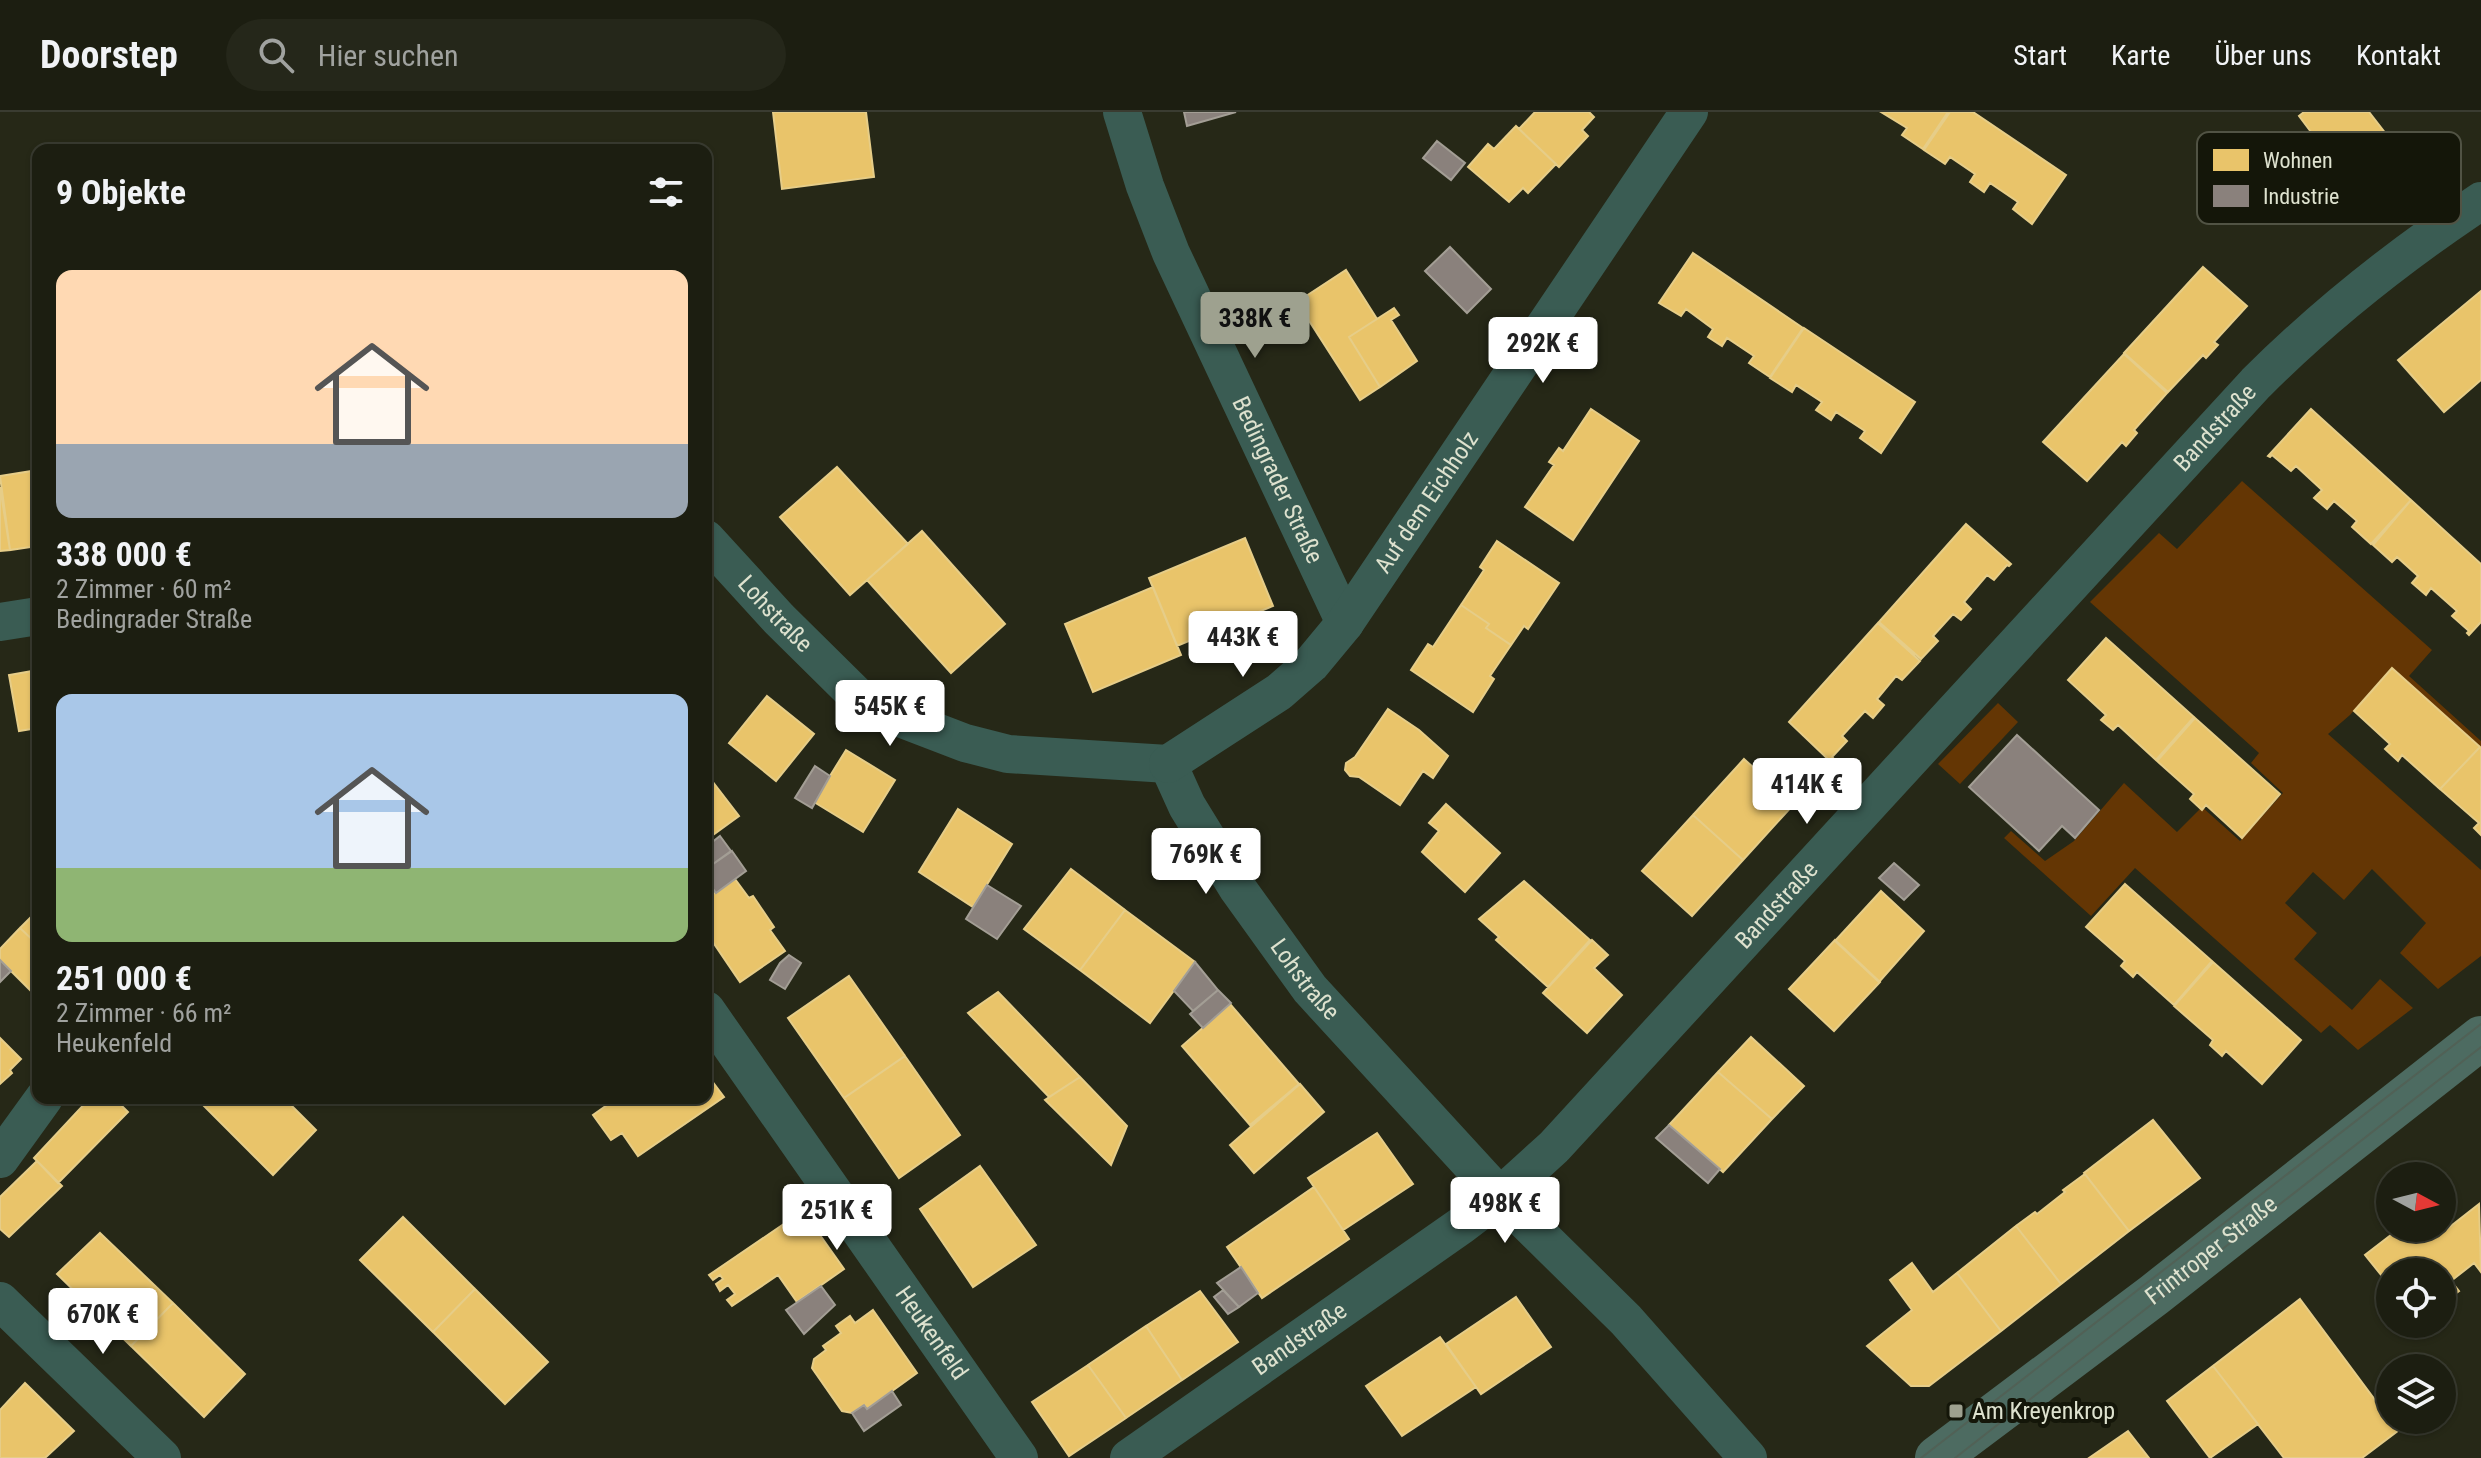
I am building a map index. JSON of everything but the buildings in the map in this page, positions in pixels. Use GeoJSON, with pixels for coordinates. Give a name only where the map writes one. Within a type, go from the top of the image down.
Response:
{"type":"FeatureCollection","features":[{"type":"Feature","properties":{"kind":"main road","name":"Frintroper Straße"},"geometry":{"type":"LineString","coordinates":[[1937,1458],[2154,1295],[2481,1038]]}},
{"type":"Feature","properties":{"kind":"street","name":"Bedingrader Straße"},"geometry":{"type":"LineString","coordinates":[[1122,112],[1145,186],[1171,253],[1345,623]]}},
{"type":"Feature","properties":{"kind":"street","name":"Auf dem Eichholz"},"geometry":{"type":"LineString","coordinates":[[1168,764],[1279,692],[1311,664],[1345,623],[1689,112]]}},
{"type":"Feature","properties":{"kind":"street","name":"Bandstraße"},"geometry":{"type":"LineString","coordinates":[[2461,216],[2481,201]]}},
{"type":"Feature","properties":{"kind":"street","name":"Bandstraße"},"geometry":{"type":"LineString","coordinates":[[1129,1458],[1462,1225],[1500,1196],[1554,1147],[2256,383],[2301,338],[2356,292],[2449,224]]}},
{"type":"Feature","properties":{"kind":"street","name":"Lohstraße"},"geometry":{"type":"LineString","coordinates":[[712,546],[779,619],[858,697],[892,715],[965,743],[1008,754],[1168,764],[1187,806],[1238,889],[1310,989],[1500,1196],[1626,1320],[1748,1458]]}},
{"type":"Feature","properties":{"kind":"street"},"geometry":{"type":"LineString","coordinates":[[0,622],[32,617]]}},
{"type":"Feature","properties":{"kind":"street","name":"Heukenfeld"},"geometry":{"type":"LineString","coordinates":[[712,1019],[1019,1458]]}},
{"type":"Feature","properties":{"kind":"street"},"geometry":{"type":"LineString","coordinates":[[0,1159],[40,1104]]}},
{"type":"Feature","properties":{"kind":"street"},"geometry":{"type":"LineString","coordinates":[[0,1301],[162,1458]]}},
{"type":"Feature","properties":{"kind":"shaded area"},"geometry":{"type":"Polygon","coordinates":[[[2242,481],[2432,650],[2409,676],[2481,741],[2481,749],[2391,668],[2350,715],[2328,734],[2481,870],[2481,956],[2438,989],[2400,953],[2426,923],[2372,869],[2344,900],[2313,872],[2285,903],[2317,933],[2294,959],[2352,1010],[2380,979],[2413,1008],[2358,1050],[2330,1025],[2321,1033],[2135,868],[2091,916],[2004,838],[2011,831],[2045,861],[2074,841],[2124,783],[2177,832],[2202,807],[2240,841],[2283,793],[2251,763],[2259,753],[2090,602],[2159,533],[2177,549],[2242,481]]]}},
{"type":"Feature","properties":{"kind":"shaded area"},"geometry":{"type":"Polygon","coordinates":[[[1998,703],[2018,722],[1960,784],[1938,764],[1998,703]]]}},
{"type":"Feature","properties":{"kind":"tram line"},"geometry":{"type":"LineString","coordinates":[[1921,1458],[2481,1024]]}},
{"type":"Feature","properties":{"kind":"tram line"},"geometry":{"type":"LineString","coordinates":[[1955,1458],[2481,1047]]}},
{"type":"Feature","properties":{"kind":"place","name":"Am Kreyenkrop"},"geometry":{"type":"Point","coordinates":[1956,1411]}}]}
